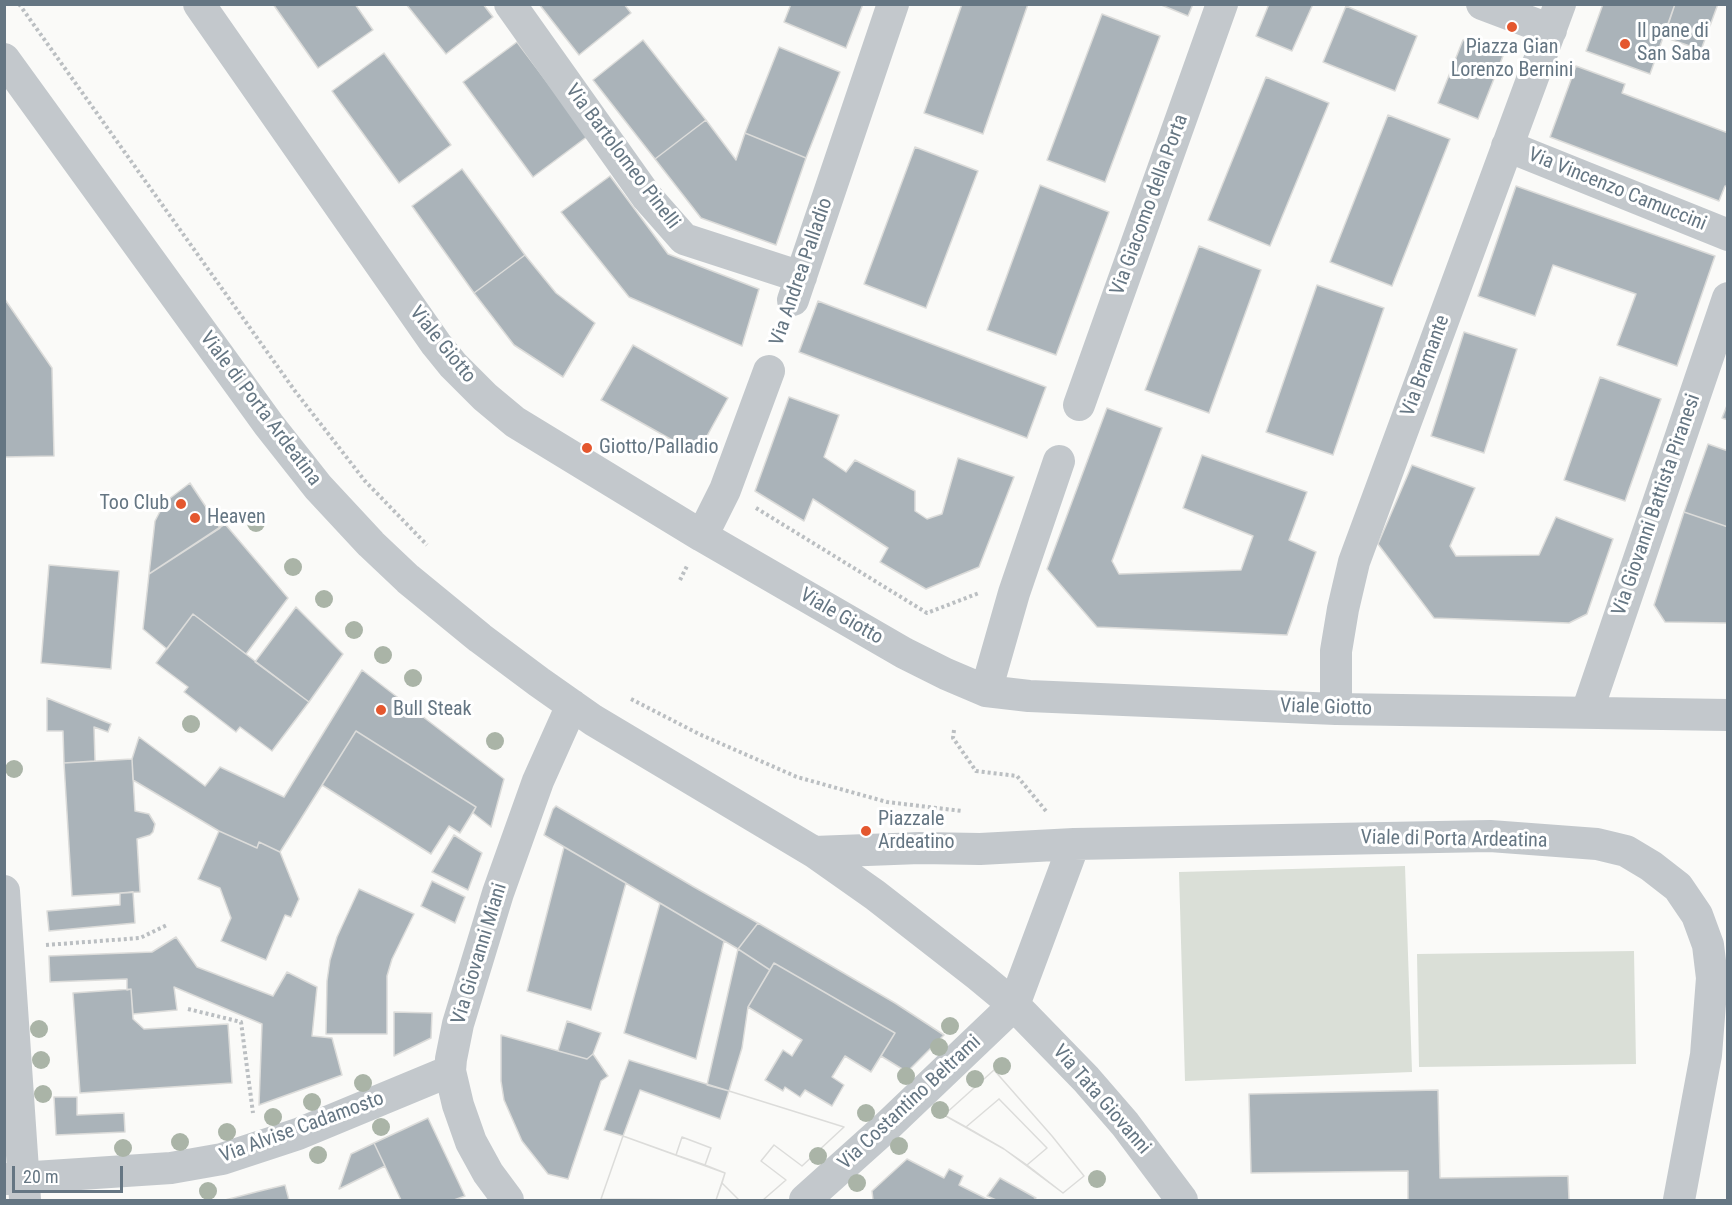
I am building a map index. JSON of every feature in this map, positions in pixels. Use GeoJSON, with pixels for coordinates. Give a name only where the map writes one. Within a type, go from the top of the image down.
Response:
{"type":"FeatureCollection","features":[{"type":"Feature","properties":{"kind":"street","name":"Viale Giotto"},"geometry":{"type":"LineString","coordinates":[[199,4],[436,344],[453,365],[485,396],[515,422],[702,536],[904,653],[986,691],[1029,696],[1336,709],[1728,715]]}},
{"type":"Feature","properties":{"kind":"street","name":"Via Bartolomeo Pinelli"},"geometry":{"type":"LineString","coordinates":[[510,4],[647,196],[684,238],[797,289]]}},
{"type":"Feature","properties":{"kind":"street","name":"Via Andrea Palladio"},"geometry":{"type":"LineString","coordinates":[[797,289],[893,4]]}},
{"type":"Feature","properties":{"kind":"street","name":"Via Giacomo della Porta"},"geometry":{"type":"LineString","coordinates":[[1079,405],[1222,4]]}},
{"type":"Feature","properties":{"kind":"street"},"geometry":{"type":"LineString","coordinates":[[1482,4],[1555,17]]}},
{"type":"Feature","properties":{"kind":"street","name":"Via Bramante"},"geometry":{"type":"LineString","coordinates":[[1336,709],[1336,651],[1354,562],[1555,17]]}},
{"type":"Feature","properties":{"kind":"street","name":"Viale di Porta Ardeatina"},"geometry":{"type":"LineString","coordinates":[[4,59],[269,425],[318,487],[371,544],[408,579],[480,638],[572,705]]}},
{"type":"Feature","properties":{"kind":"street","name":"Via Vincenzo Camuccini"},"geometry":{"type":"LineString","coordinates":[[1507,146],[1728,234]]}},
{"type":"Feature","properties":{"kind":"street","name":"Via Giovanni Battista Piranesi"},"geometry":{"type":"LineString","coordinates":[[1587,712],[1728,298]]}},
{"type":"Feature","properties":{"kind":"street","name":"Via Andrea Palladio"},"geometry":{"type":"LineString","coordinates":[[702,536],[725,490],[769,371]]}},
{"type":"Feature","properties":{"kind":"street"},"geometry":{"type":"LineString","coordinates":[[986,691],[1014,593],[1059,461]]}},
{"type":"Feature","properties":{"kind":"street"},"geometry":{"type":"LineString","coordinates":[[572,705],[814,852],[875,895],[1014,1005],[1074,844],[980,849],[920,848],[814,852]]}},
{"type":"Feature","properties":{"kind":"street","name":"Via Giovanni Miani"},"geometry":{"type":"LineString","coordinates":[[508,1200],[488,1173],[471,1142],[458,1105],[450,1071],[452,1048],[498,894],[538,781],[572,705]]}},
{"type":"Feature","properties":{"kind":"street","name":"Viale di Porta Ardeatina"},"geometry":{"type":"LineString","coordinates":[[1074,844],[1490,836],[1597,844],[1626,851],[1651,866],[1678,887],[1697,915],[1708,945],[1712,978],[1706,1055],[1679,1200]]}},
{"type":"Feature","properties":{"kind":"street"},"geometry":{"type":"LineString","coordinates":[[4,891],[18,1186]]}},
{"type":"Feature","properties":{"kind":"street","name":"Via Costantino Beltrami"},"geometry":{"type":"LineString","coordinates":[[805,1200],[883,1130],[1014,1005]]}},
{"type":"Feature","properties":{"kind":"street","name":"Via Tata Giovanni"},"geometry":{"type":"LineString","coordinates":[[1014,1005],[1086,1079],[1117,1115],[1182,1200]]}},
{"type":"Feature","properties":{"kind":"street","name":"Via Alvise Cadamosto"},"geometry":{"type":"LineString","coordinates":[[18,1186],[171,1168],[222,1159],[298,1134],[450,1071]]}},
{"type":"Feature","properties":{"kind":"path"},"geometry":{"type":"LineString","coordinates":[[19,4],[294,391],[365,482],[435,553]]}},
{"type":"Feature","properties":{"kind":"path"},"geometry":{"type":"LineString","coordinates":[[746,502],[927,613],[980,592]]}},
{"type":"Feature","properties":{"kind":"path"},"geometry":{"type":"LineString","coordinates":[[628,697],[699,734],[797,777],[887,802],[964,811]]}},
{"type":"Feature","properties":{"kind":"path"},"geometry":{"type":"LineString","coordinates":[[954,730],[953,738],[976,771],[1017,776]]}},
{"type":"Feature","properties":{"kind":"path"},"geometry":{"type":"LineString","coordinates":[[46,945],[140,938],[167,926]]}},
{"type":"Feature","properties":{"kind":"path"},"geometry":{"type":"LineString","coordinates":[[188,1009],[241,1022],[253,1116]]}},
{"type":"Feature","properties":{"kind":"shaded area"},"geometry":{"type":"Polygon","coordinates":[[[1405,866],[1412,1072],[1185,1081],[1179,872],[1405,866]]]}},
{"type":"Feature","properties":{"kind":"shaded area"},"geometry":{"type":"Polygon","coordinates":[[[1634,951],[1636,1064],[1419,1067],[1417,954],[1634,951]]]}},
{"type":"Feature","properties":{"kind":"building"},"geometry":{"type":"Polygon","coordinates":[[[273,4],[355,4],[373,30],[318,68],[273,4]]]}},
{"type":"Feature","properties":{"kind":"building"},"geometry":{"type":"Polygon","coordinates":[[[406,4],[483,4],[493,17],[446,54],[406,4]]]}},
{"type":"Feature","properties":{"kind":"building"},"geometry":{"type":"Polygon","coordinates":[[[539,4],[624,4],[631,13],[579,55],[539,4]]]}},
{"type":"Feature","properties":{"kind":"building"},"geometry":{"type":"Polygon","coordinates":[[[791,4],[863,4],[846,48],[784,22],[791,4]]]}},
{"type":"Feature","properties":{"kind":"building"},"geometry":{"type":"Polygon","coordinates":[[[962,4],[1028,4],[983,134],[924,113],[962,4]]]}},
{"type":"Feature","properties":{"kind":"building"},"geometry":{"type":"Polygon","coordinates":[[[1159,4],[1193,4],[1188,16],[1159,4]]]}},
{"type":"Feature","properties":{"kind":"building"},"geometry":{"type":"Polygon","coordinates":[[[1269,4],[1313,4],[1292,51],[1256,36],[1269,4]]]}},
{"type":"Feature","properties":{"kind":"building","name":"Il pane di San Saba"},"geometry":{"type":"Polygon","coordinates":[[[1603,4],[1675,4],[1650,74],[1586,51],[1603,4]]]}},
{"type":"Feature","properties":{"kind":"building"},"geometry":{"type":"Polygon","coordinates":[[[1675,4],[1718,4],[1701,50],[1664,37],[1675,4]]]}},
{"type":"Feature","properties":{"kind":"building"},"geometry":{"type":"Polygon","coordinates":[[[1346,6],[1417,36],[1395,91],[1323,62],[1346,6]]]}},
{"type":"Feature","properties":{"kind":"building"},"geometry":{"type":"Polygon","coordinates":[[[1102,14],[1160,36],[1105,182],[1047,160],[1102,14]]]}},
{"type":"Feature","properties":{"kind":"building"},"geometry":{"type":"Polygon","coordinates":[[[643,40],[706,120],[655,159],[593,80],[643,40]]]}},
{"type":"Feature","properties":{"kind":"building"},"geometry":{"type":"Polygon","coordinates":[[[1463,40],[1503,56],[1478,119],[1438,103],[1463,40]]]}},
{"type":"Feature","properties":{"kind":"building"},"geometry":{"type":"Polygon","coordinates":[[[517,42],[588,136],[533,177],[463,82],[517,42]]]}},
{"type":"Feature","properties":{"kind":"building"},"geometry":{"type":"Polygon","coordinates":[[[779,47],[840,72],[806,158],[745,133],[779,47]]]}},
{"type":"Feature","properties":{"kind":"building"},"geometry":{"type":"Polygon","coordinates":[[[384,53],[451,145],[399,183],[332,91],[384,53]]]}},
{"type":"Feature","properties":{"kind":"building"},"geometry":{"type":"Polygon","coordinates":[[[1576,66],[1625,84],[1622,93],[1728,133],[1728,186],[1725,186],[1719,201],[1550,137],[1576,66]]]}},
{"type":"Feature","properties":{"kind":"building"},"geometry":{"type":"Polygon","coordinates":[[[1266,77],[1329,103],[1270,246],[1208,220],[1266,77]]]}},
{"type":"Feature","properties":{"kind":"building"},"geometry":{"type":"Polygon","coordinates":[[[1388,115],[1450,139],[1392,286],[1330,262],[1388,115]]]}},
{"type":"Feature","properties":{"kind":"building"},"geometry":{"type":"Polygon","coordinates":[[[706,120],[736,160],[745,133],[806,158],[776,245],[701,218],[655,159],[706,120]]]}},
{"type":"Feature","properties":{"kind":"building"},"geometry":{"type":"Polygon","coordinates":[[[915,147],[978,171],[926,308],[864,284],[915,147]]]}},
{"type":"Feature","properties":{"kind":"building"},"geometry":{"type":"Polygon","coordinates":[[[462,169],[525,255],[474,293],[412,206],[462,169]]]}},
{"type":"Feature","properties":{"kind":"building"},"geometry":{"type":"Polygon","coordinates":[[[610,176],[668,254],[759,289],[742,346],[629,297],[561,212],[610,176]]]}},
{"type":"Feature","properties":{"kind":"building"},"geometry":{"type":"Polygon","coordinates":[[[1040,185],[1109,212],[1056,355],[987,330],[1040,185]]]}},
{"type":"Feature","properties":{"kind":"building"},"geometry":{"type":"Polygon","coordinates":[[[1516,186],[1715,256],[1677,366],[1617,345],[1636,294],[1553,265],[1535,316],[1478,296],[1516,186]]]}},
{"type":"Feature","properties":{"kind":"building"},"geometry":{"type":"Polygon","coordinates":[[[1199,246],[1261,270],[1209,413],[1145,390],[1199,246]]]}},
{"type":"Feature","properties":{"kind":"building"},"geometry":{"type":"Polygon","coordinates":[[[525,255],[556,293],[595,323],[563,377],[514,345],[474,293],[525,255]]]}},
{"type":"Feature","properties":{"kind":"building"},"geometry":{"type":"Polygon","coordinates":[[[1317,285],[1384,308],[1333,455],[1266,432],[1317,285]]]}},
{"type":"Feature","properties":{"kind":"building"},"geometry":{"type":"Polygon","coordinates":[[[4,298],[52,368],[54,456],[4,457],[4,298]]]}},
{"type":"Feature","properties":{"kind":"building"},"geometry":{"type":"Polygon","coordinates":[[[818,301],[1046,387],[1027,438],[799,352],[818,301]]]}},
{"type":"Feature","properties":{"kind":"building"},"geometry":{"type":"Polygon","coordinates":[[[1464,332],[1517,349],[1484,453],[1431,436],[1464,332]]]}},
{"type":"Feature","properties":{"kind":"building"},"geometry":{"type":"Polygon","coordinates":[[[633,345],[728,398],[697,454],[601,400],[633,345]]]}},
{"type":"Feature","properties":{"kind":"building"},"geometry":{"type":"Polygon","coordinates":[[[1600,377],[1661,399],[1625,501],[1564,480],[1600,377]]]}},
{"type":"Feature","properties":{"kind":"building"},"geometry":{"type":"Polygon","coordinates":[[[789,397],[839,415],[824,457],[846,472],[855,460],[915,491],[915,511],[927,519],[942,514],[958,458],[1014,477],[979,567],[926,589],[880,562],[888,548],[813,499],[804,521],[755,491],[789,397]]]}},
{"type":"Feature","properties":{"kind":"building"},"geometry":{"type":"Polygon","coordinates":[[[1728,403],[1728,420],[1722,418],[1728,403]]]}},
{"type":"Feature","properties":{"kind":"building"},"geometry":{"type":"Polygon","coordinates":[[[1107,408],[1162,428],[1112,561],[1119,574],[1241,570],[1253,536],[1183,508],[1202,455],[1307,492],[1289,540],[1316,552],[1287,635],[1097,627],[1047,569],[1107,408]]]}},
{"type":"Feature","properties":{"kind":"building"},"geometry":{"type":"Polygon","coordinates":[[[1708,444],[1728,451],[1728,527],[1684,512],[1708,444]]]}},
{"type":"Feature","properties":{"kind":"building"},"geometry":{"type":"Polygon","coordinates":[[[1412,465],[1475,488],[1450,546],[1456,556],[1539,555],[1556,517],[1613,539],[1587,614],[1569,623],[1434,618],[1378,544],[1412,465]]]}},
{"type":"Feature","properties":{"kind":"building"},"geometry":{"type":"Polygon","coordinates":[[[190,483],[220,528],[149,574],[155,521],[165,502],[190,483]]]}},
{"type":"Feature","properties":{"kind":"building"},"geometry":{"type":"Polygon","coordinates":[[[1684,512],[1728,527],[1728,623],[1665,622],[1654,605],[1684,512]]]}},
{"type":"Feature","properties":{"kind":"building"},"geometry":{"type":"Polygon","coordinates":[[[225,524],[288,598],[246,654],[193,614],[167,649],[143,629],[149,574],[225,524]]]}},
{"type":"Feature","properties":{"kind":"building"},"geometry":{"type":"Polygon","coordinates":[[[49,565],[119,571],[111,669],[41,663],[49,565]]]}},
{"type":"Feature","properties":{"kind":"building"},"geometry":{"type":"Polygon","coordinates":[[[296,607],[343,654],[309,702],[255,662],[296,607]]]}},
{"type":"Feature","properties":{"kind":"building"},"geometry":{"type":"Polygon","coordinates":[[[193,614],[309,702],[272,751],[240,727],[236,732],[184,692],[188,687],[156,663],[193,614]]]}},
{"type":"Feature","properties":{"kind":"building"},"geometry":{"type":"Polygon","coordinates":[[[362,670],[504,779],[491,827],[473,813],[476,807],[356,731],[280,852],[259,842],[257,848],[219,831],[133,780],[132,759],[139,737],[205,786],[220,767],[284,797],[362,670]]]}},
{"type":"Feature","properties":{"kind":"building"},"geometry":{"type":"Polygon","coordinates":[[[47,698],[111,724],[108,732],[94,727],[95,761],[64,763],[63,731],[47,731],[47,698]]]}},
{"type":"Feature","properties":{"kind":"building"},"geometry":{"type":"Polygon","coordinates":[[[356,731],[476,807],[460,833],[449,826],[431,854],[322,785],[356,731]]]}},
{"type":"Feature","properties":{"kind":"building"},"geometry":{"type":"Polygon","coordinates":[[[132,759],[135,811],[149,814],[155,824],[150,835],[137,839],[140,892],[72,896],[64,763],[132,759]]]}},
{"type":"Feature","properties":{"kind":"building"},"geometry":{"type":"Polygon","coordinates":[[[556,806],[758,923],[738,949],[544,835],[556,806]]]}},
{"type":"Feature","properties":{"kind":"building"},"geometry":{"type":"Polygon","coordinates":[[[219,831],[257,848],[259,842],[280,852],[299,899],[291,917],[285,915],[266,960],[221,941],[231,918],[220,888],[198,879],[219,831]]]}},
{"type":"Feature","properties":{"kind":"building"},"geometry":{"type":"Polygon","coordinates":[[[454,835],[482,853],[468,890],[432,872],[454,835]]]}},
{"type":"Feature","properties":{"kind":"building"},"geometry":{"type":"Polygon","coordinates":[[[564,847],[626,883],[591,1010],[527,991],[564,847]]]}},
{"type":"Feature","properties":{"kind":"building"},"geometry":{"type":"Polygon","coordinates":[[[432,881],[465,897],[455,923],[421,906],[432,881]]]}},
{"type":"Feature","properties":{"kind":"building"},"geometry":{"type":"Polygon","coordinates":[[[359,889],[414,914],[392,959],[387,976],[387,1034],[326,1034],[327,981],[330,960],[337,937],[359,889]]]}},
{"type":"Feature","properties":{"kind":"building"},"geometry":{"type":"Polygon","coordinates":[[[133,892],[135,923],[49,931],[47,911],[120,905],[120,893],[133,892]]]}},
{"type":"Feature","properties":{"kind":"building"},"geometry":{"type":"Polygon","coordinates":[[[660,903],[724,941],[696,1059],[624,1033],[660,903]]]}},
{"type":"Feature","properties":{"kind":"building"},"geometry":{"type":"Polygon","coordinates":[[[758,923],[895,1003],[944,1035],[907,1072],[881,1056],[895,1033],[774,963],[770,970],[738,949],[758,923]]]}},
{"type":"Feature","properties":{"kind":"building"},"geometry":{"type":"Polygon","coordinates":[[[176,937],[197,967],[273,996],[287,972],[317,987],[312,1036],[332,1038],[342,1075],[259,1105],[262,1024],[174,987],[177,1010],[133,1014],[131,989],[127,990],[127,979],[50,982],[49,956],[152,952],[176,937]]]}},
{"type":"Feature","properties":{"kind":"building"},"geometry":{"type":"Polygon","coordinates":[[[738,949],[770,970],[748,1007],[742,1048],[729,1091],[707,1085],[738,949]]]}},
{"type":"Feature","properties":{"kind":"building"},"geometry":{"type":"Polygon","coordinates":[[[774,963],[895,1033],[871,1072],[845,1056],[832,1077],[844,1085],[832,1106],[805,1090],[800,1097],[785,1087],[783,1091],[765,1080],[783,1050],[792,1056],[802,1040],[748,1007],[774,963]]]}},
{"type":"Feature","properties":{"kind":"building"},"geometry":{"type":"Polygon","coordinates":[[[131,989],[133,1019],[144,1029],[228,1024],[232,1083],[80,1093],[73,993],[131,989]]]}},
{"type":"Feature","properties":{"kind":"building"},"geometry":{"type":"Polygon","coordinates":[[[394,1012],[432,1013],[431,1038],[394,1056],[394,1012]]]}},
{"type":"Feature","properties":{"kind":"building"},"geometry":{"type":"Polygon","coordinates":[[[567,1021],[601,1033],[593,1054],[587,1059],[558,1051],[567,1021]]]}},
{"type":"Feature","properties":{"kind":"building"},"geometry":{"type":"Polygon","coordinates":[[[501,1035],[587,1059],[593,1054],[608,1076],[601,1081],[568,1179],[548,1174],[522,1141],[504,1100],[501,1081],[501,1035]]]}},
{"type":"Feature","properties":{"kind":"building"},"geometry":{"type":"Polygon","coordinates":[[[629,1060],[844,1127],[802,1166],[774,1145],[761,1161],[786,1180],[763,1200],[739,1200],[722,1183],[716,1200],[601,1199],[623,1136],[604,1130],[629,1060]],[[682,1137],[676,1155],[705,1165],[711,1148],[682,1137]]]}},
{"type":"Feature","properties":{"kind":"building"},"geometry":{"type":"Polygon","coordinates":[[[994,1070],[1084,1176],[1063,1193],[1004,1149],[944,1115],[994,1070]]]}},
{"type":"Feature","properties":{"kind":"building"},"geometry":{"type":"Polygon","coordinates":[[[994,1070],[1084,1176],[1063,1193],[1027,1165],[1047,1148],[999,1099],[966,1127],[944,1115],[994,1070]]]}},
{"type":"Feature","properties":{"kind":"building"},"geometry":{"type":"Polygon","coordinates":[[[640,1090],[720,1119],[729,1091],[844,1127],[802,1166],[774,1145],[761,1161],[786,1180],[763,1200],[739,1200],[722,1183],[725,1173],[705,1165],[711,1148],[682,1137],[676,1155],[623,1136],[640,1090]]]}},
{"type":"Feature","properties":{"kind":"building"},"geometry":{"type":"Polygon","coordinates":[[[1438,1090],[1440,1178],[1568,1176],[1569,1200],[1408,1200],[1408,1171],[1251,1173],[1249,1094],[1438,1090]]]}},
{"type":"Feature","properties":{"kind":"building"},"geometry":{"type":"Polygon","coordinates":[[[54,1097],[77,1097],[77,1115],[124,1113],[125,1132],[56,1135],[54,1097]]]}},
{"type":"Feature","properties":{"kind":"building"},"geometry":{"type":"Polygon","coordinates":[[[999,1099],[1047,1148],[1027,1165],[966,1127],[999,1099]]]}},
{"type":"Feature","properties":{"kind":"building"},"geometry":{"type":"Polygon","coordinates":[[[428,1118],[465,1196],[454,1200],[401,1200],[374,1143],[428,1118]]]}},
{"type":"Feature","properties":{"kind":"building"},"geometry":{"type":"Polygon","coordinates":[[[623,1136],[725,1173],[716,1200],[601,1199],[623,1136]]]}},
{"type":"Feature","properties":{"kind":"building"},"geometry":{"type":"Polygon","coordinates":[[[374,1143],[385,1166],[339,1189],[351,1154],[374,1143]]]}},
{"type":"Feature","properties":{"kind":"building"},"geometry":{"type":"Polygon","coordinates":[[[907,1159],[944,1178],[949,1169],[963,1176],[959,1185],[989,1200],[873,1200],[872,1191],[907,1159]]]}},
{"type":"Feature","properties":{"kind":"building"},"geometry":{"type":"Polygon","coordinates":[[[1000,1178],[1036,1198],[1033,1200],[996,1200],[987,1196],[1000,1178]]]}},
{"type":"Feature","properties":{"kind":"building"},"geometry":{"type":"Polygon","coordinates":[[[285,1185],[289,1200],[225,1200],[260,1191],[285,1185]]]}},
{"type":"Feature","properties":{"kind":"place","name":"Piazza Gian Lorenzo Bernini"},"geometry":{"type":"Point","coordinates":[1512,27]}},
{"type":"Feature","properties":{"kind":"place","name":"Il pane di San Saba"},"geometry":{"type":"Point","coordinates":[1625,44]}},
{"type":"Feature","properties":{"kind":"place","name":"Giotto/Palladio"},"geometry":{"type":"Point","coordinates":[587,448]}},
{"type":"Feature","properties":{"kind":"place","name":"Too Club"},"geometry":{"type":"Point","coordinates":[181,504]}},
{"type":"Feature","properties":{"kind":"place","name":"Heaven"},"geometry":{"type":"Point","coordinates":[195,518]}},
{"type":"Feature","properties":{"kind":"place","name":"Bull Steak"},"geometry":{"type":"Point","coordinates":[381,710]}},
{"type":"Feature","properties":{"kind":"place","name":"Piazzale Ardeatino"},"geometry":{"type":"Point","coordinates":[866,831]}}]}
